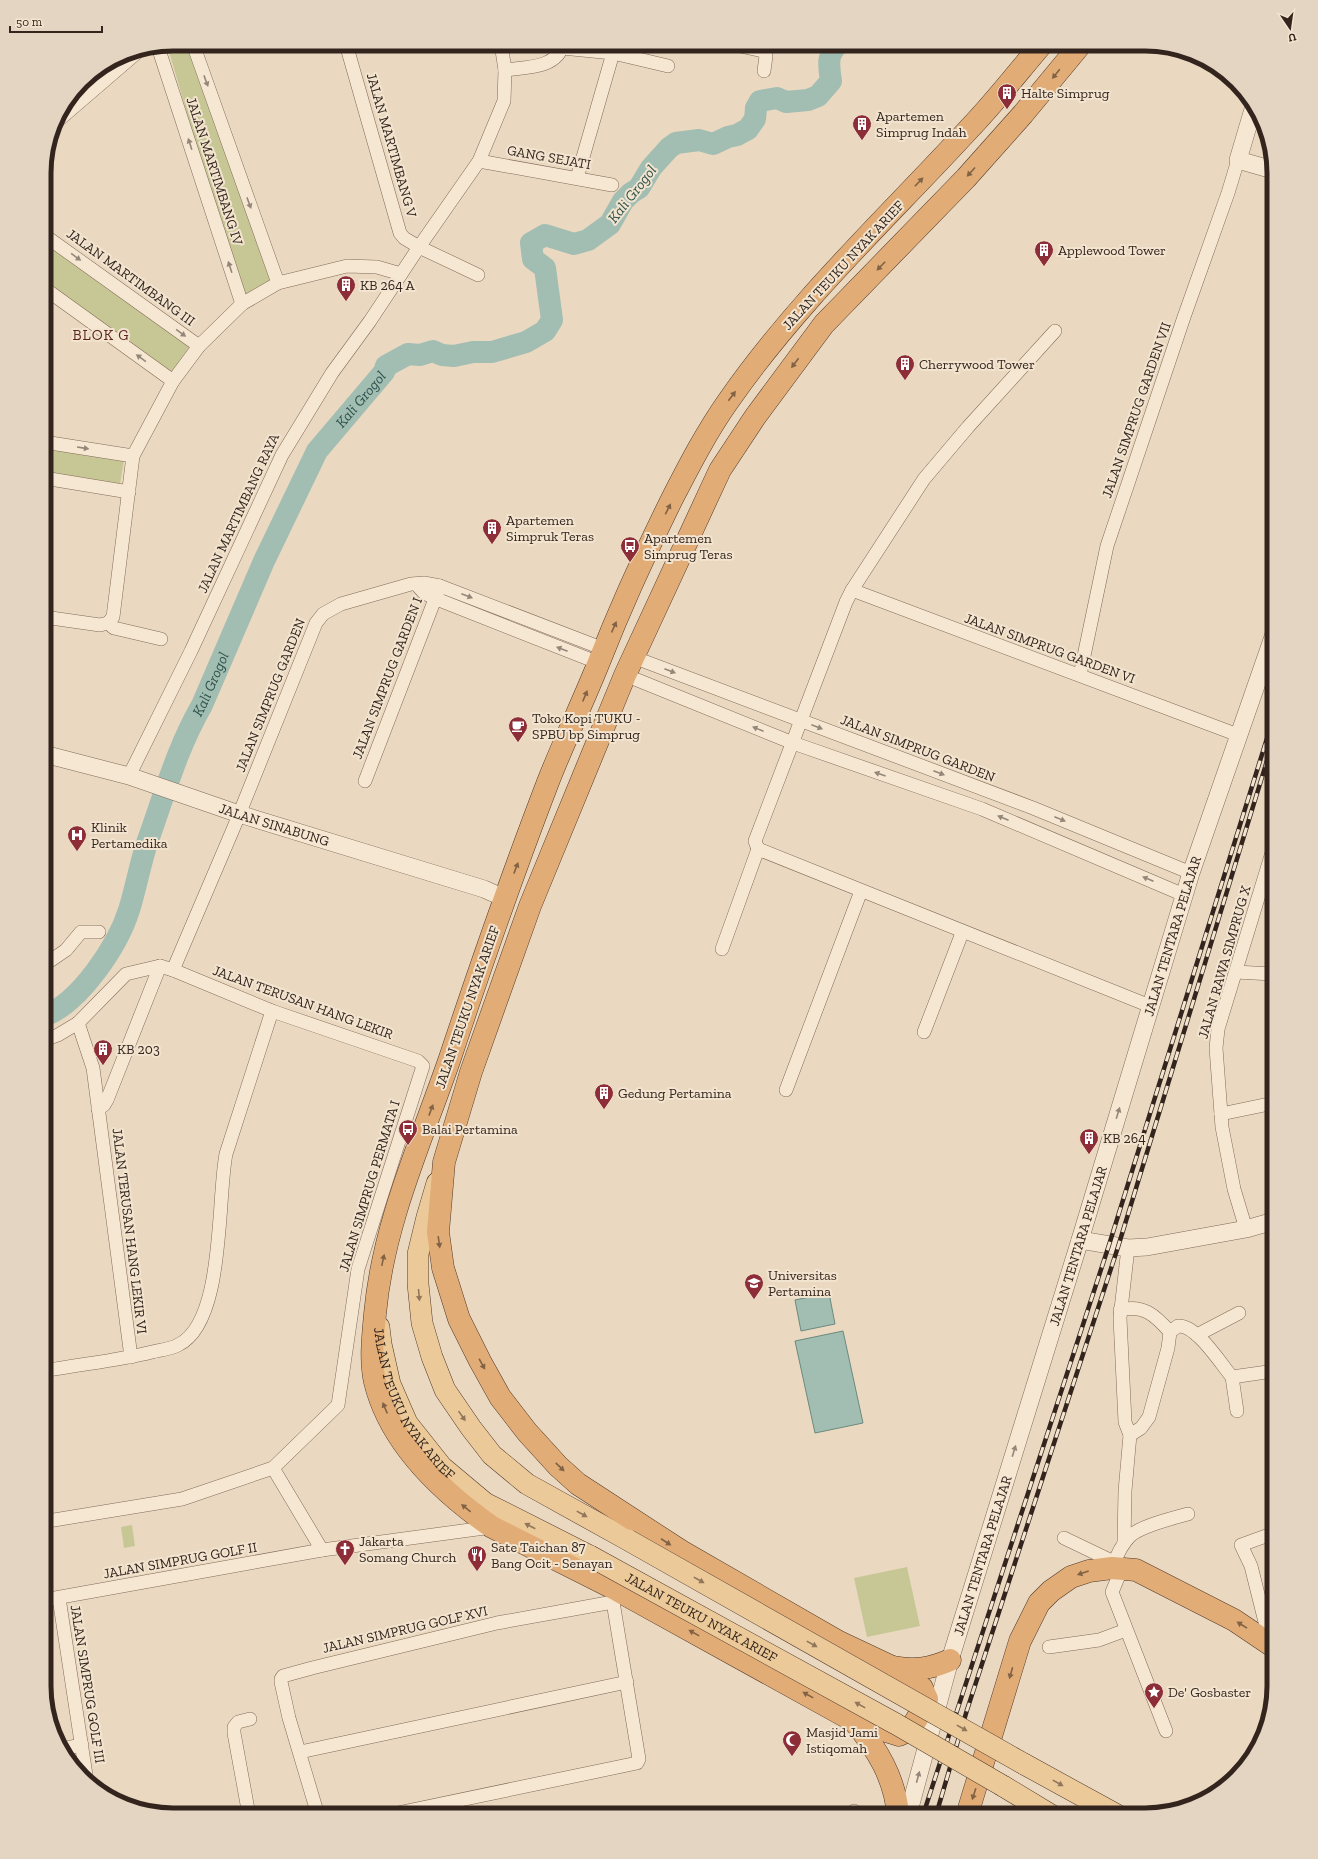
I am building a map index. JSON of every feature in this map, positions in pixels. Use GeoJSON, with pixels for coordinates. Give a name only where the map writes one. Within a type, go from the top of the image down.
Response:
{"type":"FeatureCollection","features":[{"type":"Feature","properties":{"kind":"highway","name":"JALAN TEUKU NYAK ARIEF"},"geometry":{"type":"LineString","coordinates":[[376,1299],[383,1259],[399,1198],[447,1065],[504,898],[550,777],[601,656],[652,540],[688,470],[729,400],[804,303],[974,125],[1036,51]]}},
{"type":"Feature","properties":{"kind":"highway","name":"JALAN TEUKU NYAK ARIEF"},"geometry":{"type":"LineString","coordinates":[[444,1162],[471,1072],[530,906],[629,666],[720,470],[755,417],[824,324],[966,178],[1075,51]]}},
{"type":"Feature","properties":{"kind":"highway"},"geometry":{"type":"LineString","coordinates":[[376,1299],[372,1348],[375,1381],[385,1409],[398,1435],[418,1461],[448,1493],[492,1527],[615,1596],[854,1721],[899,1735],[910,1730],[926,1704],[925,1693],[922,1688],[892,1667],[839,1642],[682,1552],[578,1484],[527,1432],[500,1397],[480,1361],[459,1319],[443,1268],[438,1232],[444,1162]]}},
{"type":"Feature","properties":{"kind":"highway"},"geometry":{"type":"LineString","coordinates":[[969,1808],[1020,1641],[1039,1603],[1051,1591],[1071,1578],[1089,1571],[1116,1566],[1146,1574],[1234,1620],[1267,1642]]}},
{"type":"Feature","properties":{"kind":"highway"},"geometry":{"type":"LineString","coordinates":[[892,1667],[907,1670],[922,1669],[936,1666],[950,1660]]}},
{"type":"Feature","properties":{"kind":"highway"},"geometry":{"type":"LineString","coordinates":[[854,1721],[874,1745],[888,1773],[897,1808]]}},
{"type":"Feature","properties":{"kind":"main road","name":"JALAN TEUKU NYAK ARIEF"},"geometry":{"type":"LineString","coordinates":[[444,1162],[427,1217],[418,1254],[422,1323],[432,1357],[445,1390],[466,1422],[492,1455],[527,1484],[1104,1808]]}},
{"type":"Feature","properties":{"kind":"main road","name":"JALAN TEUKU NYAK ARIEF"},"geometry":{"type":"LineString","coordinates":[[376,1299],[381,1344],[390,1384],[407,1423],[442,1467],[485,1503],[590,1556],[896,1724],[1039,1808]]}},
{"type":"Feature","properties":{"kind":"street","name":"JALAN MARTIMBANG IV"},"geometry":{"type":"LineString","coordinates":[[195,51],[278,283]]}},
{"type":"Feature","properties":{"kind":"street","name":"JALAN MARTIMBANG V"},"geometry":{"type":"LineString","coordinates":[[348,51],[400,232],[404,238],[419,247],[478,275]]}},
{"type":"Feature","properties":{"kind":"street","name":"JALAN MARTIMBANG RAYA"},"geometry":{"type":"LineString","coordinates":[[129,776],[191,651],[282,455],[332,373],[370,321],[479,161],[504,101],[505,70],[502,51]]}},
{"type":"Feature","properties":{"kind":"street"},"geometry":{"type":"LineString","coordinates":[[505,70],[543,65],[552,61],[559,51]]}},
{"type":"Feature","properties":{"kind":"street"},"geometry":{"type":"LineString","coordinates":[[598,51],[668,66]]}},
{"type":"Feature","properties":{"kind":"street"},"geometry":{"type":"LineString","coordinates":[[763,51],[766,56],[764,71]]}},
{"type":"Feature","properties":{"kind":"street","name":"JALAN MARTIMBANG IV"},"geometry":{"type":"LineString","coordinates":[[160,52],[242,304]]}},
{"type":"Feature","properties":{"kind":"street"},"geometry":{"type":"LineString","coordinates":[[577,178],[612,53]]}},
{"type":"Feature","properties":{"kind":"street"},"geometry":{"type":"LineString","coordinates":[[66,113],[130,59]]}},
{"type":"Feature","properties":{"kind":"street"},"geometry":{"type":"LineString","coordinates":[[1243,161],[1252,115]]}},
{"type":"Feature","properties":{"kind":"street"},"geometry":{"type":"LineString","coordinates":[[1243,161],[1256,121]]}},
{"type":"Feature","properties":{"kind":"street","name":"GANG SEJATI"},"geometry":{"type":"LineString","coordinates":[[479,161],[612,185]]}},
{"type":"Feature","properties":{"kind":"street"},"geometry":{"type":"LineString","coordinates":[[1243,161],[1267,168]]}},
{"type":"Feature","properties":{"kind":"street","name":"JALAN SIMPRUG GARDEN VII"},"geometry":{"type":"LineString","coordinates":[[1080,675],[1107,546],[1184,317],[1228,193],[1243,161]]}},
{"type":"Feature","properties":{"kind":"street","name":"JALAN MARTIMBANG III"},"geometry":{"type":"LineString","coordinates":[[51,240],[199,346]]}},
{"type":"Feature","properties":{"kind":"street"},"geometry":{"type":"LineString","coordinates":[[51,618],[100,625],[108,623],[113,617],[133,456],[173,381],[199,346],[242,304],[278,283],[347,266],[377,267],[401,274]]}},
{"type":"Feature","properties":{"kind":"street"},"geometry":{"type":"LineString","coordinates":[[51,293],[173,381]]}},
{"type":"Feature","properties":{"kind":"street"},"geometry":{"type":"LineString","coordinates":[[722,949],[758,849],[755,841],[846,602],[852,590],[924,479],[968,427],[1055,331]]}},
{"type":"Feature","properties":{"kind":"street"},"geometry":{"type":"LineString","coordinates":[[51,443],[133,456]]}},
{"type":"Feature","properties":{"kind":"street"},"geometry":{"type":"LineString","coordinates":[[51,479],[129,492]]}},
{"type":"Feature","properties":{"kind":"street"},"geometry":{"type":"LineString","coordinates":[[416,584],[424,593],[434,598],[601,656]]}},
{"type":"Feature","properties":{"kind":"street","name":"JALAN SIMPRUG GARDEN"},"geometry":{"type":"LineString","coordinates":[[239,814],[316,623],[323,614],[341,604],[416,584],[440,586],[601,656]]}},
{"type":"Feature","properties":{"kind":"street","name":"JALAN SIMPRUG GARDEN I"},"geometry":{"type":"LineString","coordinates":[[365,781],[434,598],[440,586]]}},
{"type":"Feature","properties":{"kind":"street","name":"JALAN SIMPRUG GARDEN VI"},"geometry":{"type":"LineString","coordinates":[[852,590],[864,596],[1238,735]]}},
{"type":"Feature","properties":{"kind":"street"},"geometry":{"type":"LineString","coordinates":[[108,623],[114,628],[161,639]]}},
{"type":"Feature","properties":{"kind":"street","name":"JALAN TENTARA PELAJAR"},"geometry":{"type":"LineString","coordinates":[[910,1808],[950,1660],[1080,1240],[1184,895],[1267,654]]}},
{"type":"Feature","properties":{"kind":"street"},"geometry":{"type":"LineString","coordinates":[[629,666],[793,743],[982,809],[1184,895]]}},
{"type":"Feature","properties":{"kind":"street","name":"JALAN SIMPRUG GARDEN"},"geometry":{"type":"LineString","coordinates":[[629,666],[801,721],[1033,808],[1191,873]]}},
{"type":"Feature","properties":{"kind":"street","name":"JALAN SINABUNG"},"geometry":{"type":"LineString","coordinates":[[51,756],[129,776],[182,796],[484,889],[504,898]]}},
{"type":"Feature","properties":{"kind":"street"},"geometry":{"type":"LineString","coordinates":[[982,809],[989,792]]}},
{"type":"Feature","properties":{"kind":"street"},"geometry":{"type":"LineString","coordinates":[[1024,827],[1033,808]]}},
{"type":"Feature","properties":{"kind":"street"},"geometry":{"type":"LineString","coordinates":[[174,970],[239,814]]}},
{"type":"Feature","properties":{"kind":"street"},"geometry":{"type":"LineString","coordinates":[[758,849],[962,933],[1150,1006]]}},
{"type":"Feature","properties":{"kind":"street","name":"JALAN RAWA SIMPRUG X"},"geometry":{"type":"LineString","coordinates":[[1246,1229],[1234,1189],[1222,1127],[1216,1048],[1218,1029],[1267,869]]}},
{"type":"Feature","properties":{"kind":"street"},"geometry":{"type":"LineString","coordinates":[[786,1090],[861,891]]}},
{"type":"Feature","properties":{"kind":"street"},"geometry":{"type":"LineString","coordinates":[[51,960],[66,950],[82,932],[99,932]]}},
{"type":"Feature","properties":{"kind":"street"},"geometry":{"type":"LineString","coordinates":[[924,1032],[962,933]]}},
{"type":"Feature","properties":{"kind":"street"},"geometry":{"type":"LineString","coordinates":[[51,1038],[78,1023],[126,974],[160,966]]}},
{"type":"Feature","properties":{"kind":"street"},"geometry":{"type":"LineString","coordinates":[[98,1109],[104,1105],[107,1100],[160,966]]}},
{"type":"Feature","properties":{"kind":"street","name":"JALAN TERUSAN HANG LEKIR"},"geometry":{"type":"LineString","coordinates":[[160,966],[174,970],[272,1011],[418,1061],[422,1064]]}},
{"type":"Feature","properties":{"kind":"street"},"geometry":{"type":"LineString","coordinates":[[1236,972],[1267,974]]}},
{"type":"Feature","properties":{"kind":"street"},"geometry":{"type":"LineString","coordinates":[[51,1370],[131,1358],[178,1346],[192,1334],[207,1308],[211,1297],[219,1238],[223,1168],[226,1154],[272,1011]]}},
{"type":"Feature","properties":{"kind":"street","name":"JALAN TERUSAN HANG LEKIR VI"},"geometry":{"type":"LineString","coordinates":[[78,1023],[93,1068],[131,1358]]}},
{"type":"Feature","properties":{"kind":"street","name":"JALAN SIMPRUG PERMATA I"},"geometry":{"type":"LineString","coordinates":[[51,1520],[182,1500],[273,1468],[335,1408],[339,1400],[358,1269],[423,1069],[422,1064]]}},
{"type":"Feature","properties":{"kind":"street"},"geometry":{"type":"LineString","coordinates":[[1221,1114],[1267,1104]]}},
{"type":"Feature","properties":{"kind":"street"},"geometry":{"type":"LineString","coordinates":[[1080,1240],[1128,1248],[1154,1247],[1246,1229],[1267,1223]]}},
{"type":"Feature","properties":{"kind":"street"},"geometry":{"type":"LineString","coordinates":[[1128,1248],[1120,1310],[1124,1416],[1130,1435],[1125,1491],[1124,1543],[1116,1566],[1112,1592],[1166,1731]]}},
{"type":"Feature","properties":{"kind":"street"},"geometry":{"type":"LineString","coordinates":[[1120,1310],[1136,1308],[1144,1310],[1161,1322],[1170,1332]]}},
{"type":"Feature","properties":{"kind":"street"},"geometry":{"type":"LineString","coordinates":[[1197,1335],[1239,1314]]}},
{"type":"Feature","properties":{"kind":"street"},"geometry":{"type":"LineString","coordinates":[[1130,1435],[1141,1428],[1149,1417],[1168,1348],[1170,1332],[1178,1326],[1183,1325],[1197,1335],[1232,1377],[1237,1411]]}},
{"type":"Feature","properties":{"kind":"street"},"geometry":{"type":"LineString","coordinates":[[1232,1377],[1267,1372]]}},
{"type":"Feature","properties":{"kind":"street"},"geometry":{"type":"LineString","coordinates":[[273,1468],[322,1550]]}},
{"type":"Feature","properties":{"kind":"street"},"geometry":{"type":"LineString","coordinates":[[1124,1543],[1132,1534],[1158,1523],[1188,1514]]}},
{"type":"Feature","properties":{"kind":"street","name":"JALAN SIMPRUG GOLF II"},"geometry":{"type":"LineString","coordinates":[[51,1599],[322,1550],[492,1527]]}},
{"type":"Feature","properties":{"kind":"street"},"geometry":{"type":"LineString","coordinates":[[1267,1536],[1241,1545],[1251,1566],[1267,1627]]}},
{"type":"Feature","properties":{"kind":"street"},"geometry":{"type":"LineString","coordinates":[[1064,1538],[1116,1566]]}},
{"type":"Feature","properties":{"kind":"street"},"geometry":{"type":"LineString","coordinates":[[422,1808],[635,1764],[638,1762],[615,1596]]}},
{"type":"Feature","properties":{"kind":"street","name":"JALAN SIMPRUG GOLF XVI"},"geometry":{"type":"LineString","coordinates":[[300,1752],[281,1682],[281,1679],[286,1675],[497,1623],[615,1596]]}},
{"type":"Feature","properties":{"kind":"street","name":"JALAN SIMPRUG GOLF III"},"geometry":{"type":"LineString","coordinates":[[59,1598],[85,1770]]}},
{"type":"Feature","properties":{"kind":"street"},"geometry":{"type":"LineString","coordinates":[[1049,1647],[1099,1640],[1126,1630]]}},
{"type":"Feature","properties":{"kind":"street"},"geometry":{"type":"LineString","coordinates":[[316,1808],[300,1752],[627,1682]]}},
{"type":"Feature","properties":{"kind":"street"},"geometry":{"type":"LineString","coordinates":[[248,1808],[234,1727],[238,1722],[250,1719]]}},
{"type":"Feature","properties":{"kind":"street"},"geometry":{"type":"LineString","coordinates":[[68,1748],[82,1745]]}},
{"type":"Feature","properties":{"kind":"green space"},"geometry":{"type":"Polygon","coordinates":[[[169,51],[197,51],[272,284],[243,303],[169,51]]]}},
{"type":"Feature","properties":{"kind":"green space"},"geometry":{"type":"Polygon","coordinates":[[[51,242],[192,343],[169,375],[51,291],[51,242]]]}},
{"type":"Feature","properties":{"kind":"green space"},"geometry":{"type":"Polygon","coordinates":[[[51,448],[124,460],[120,484],[51,473],[51,448]]]}},
{"type":"Feature","properties":{"kind":"green space"},"geometry":{"type":"Polygon","coordinates":[[[132,1525],[135,1546],[124,1548],[121,1527],[132,1525]]]}},
{"type":"Feature","properties":{"kind":"green space"},"geometry":{"type":"Polygon","coordinates":[[[907,1567],[920,1626],[867,1637],[854,1578],[907,1567]]]}},
{"type":"Feature","properties":{"kind":"green space"},"geometry":{"type":"Polygon","coordinates":[[[297,1806],[297,1808],[286,1808],[297,1806]]]}},
{"type":"Feature","properties":{"kind":"shaded area"},"geometry":{"type":"Polygon","coordinates":[[[829,1293],[835,1324],[801,1331],[795,1300],[829,1293]]]}},
{"type":"Feature","properties":{"kind":"shaded area"},"geometry":{"type":"Polygon","coordinates":[[[843,1331],[863,1423],[815,1433],[795,1341],[843,1331]]]}},
{"type":"Feature","properties":{"kind":"waterway","name":"Kali Grogol"},"geometry":{"type":"LineString","coordinates":[[51,1012],[71,999],[84,986],[96,971],[116,940],[129,910],[147,843],[178,755],[202,705],[264,561],[317,451],[384,372],[386,366],[408,354],[420,355],[433,351],[442,355],[454,356],[473,352],[492,352],[526,342],[545,331],[552,320],[545,268],[533,259],[531,243],[545,235],[574,244],[588,240],[610,224],[623,201],[639,188],[651,168],[669,148],[676,143],[699,140],[713,144],[728,137],[737,135],[748,129],[755,119],[756,108],[760,101],[777,98],[786,102],[808,100],[818,96],[831,81],[829,61],[833,51]]}},
{"type":"Feature","properties":{"kind":"railway"},"geometry":{"type":"LineString","coordinates":[[925,1808],[1109,1245],[1267,738]]}},
{"type":"Feature","properties":{"kind":"railway"},"geometry":{"type":"LineString","coordinates":[[938,1808],[967,1710],[1118,1247],[1267,761]]}},
{"type":"Feature","properties":{"kind":"place","name":"Halte Simprug"},"geometry":{"type":"Point","coordinates":[1007,110]}},
{"type":"Feature","properties":{"kind":"place","name":"Apartemen Simprug Indah"},"geometry":{"type":"Point","coordinates":[862,141]}},
{"type":"Feature","properties":{"kind":"place","name":"Applewood Tower"},"geometry":{"type":"Point","coordinates":[1044,267]}},
{"type":"Feature","properties":{"kind":"place","name":"KB 264 A"},"geometry":{"type":"Point","coordinates":[346,302]}},
{"type":"Feature","properties":{"kind":"place","name":"Cherrywood Tower"},"geometry":{"type":"Point","coordinates":[905,381]}},
{"type":"Feature","properties":{"kind":"place","name":"Apartemen Simpruk Teras"},"geometry":{"type":"Point","coordinates":[492,545]}},
{"type":"Feature","properties":{"kind":"place","name":"Apartemen Simprug Teras"},"geometry":{"type":"Point","coordinates":[630,563]}},
{"type":"Feature","properties":{"kind":"place","name":"Toko Kopi TUKU - SPBU bp Simprug"},"geometry":{"type":"Point","coordinates":[518,743]}},
{"type":"Feature","properties":{"kind":"place","name":"Klinik Pertamedika"},"geometry":{"type":"Point","coordinates":[77,852]}},
{"type":"Feature","properties":{"kind":"place","name":"KB 203"},"geometry":{"type":"Point","coordinates":[103,1066]}},
{"type":"Feature","properties":{"kind":"place","name":"Gedung Pertamina"},"geometry":{"type":"Point","coordinates":[604,1110]}},
{"type":"Feature","properties":{"kind":"place","name":"Balai Pertamina"},"geometry":{"type":"Point","coordinates":[408,1146]}},
{"type":"Feature","properties":{"kind":"place","name":"KB 264"},"geometry":{"type":"Point","coordinates":[1089,1155]}},
{"type":"Feature","properties":{"kind":"place","name":"Universitas Pertamina"},"geometry":{"type":"Point","coordinates":[754,1300]}},
{"type":"Feature","properties":{"kind":"place","name":"Jakarta Somang Church"},"geometry":{"type":"Point","coordinates":[345,1566]}},
{"type":"Feature","properties":{"kind":"place","name":"Sate Taichan 87 Bang Ocit - Senayan"},"geometry":{"type":"Point","coordinates":[477,1572]}},
{"type":"Feature","properties":{"kind":"place","name":"De' Gosbaster"},"geometry":{"type":"Point","coordinates":[1154,1709]}},
{"type":"Feature","properties":{"kind":"place","name":"Masjid Jami Istiqomah"},"geometry":{"type":"Point","coordinates":[792,1757]}},
{"type":"Feature","properties":{"kind":"district","name":"BLOK G"},"geometry":{"type":"Point","coordinates":[101,335]}}]}
